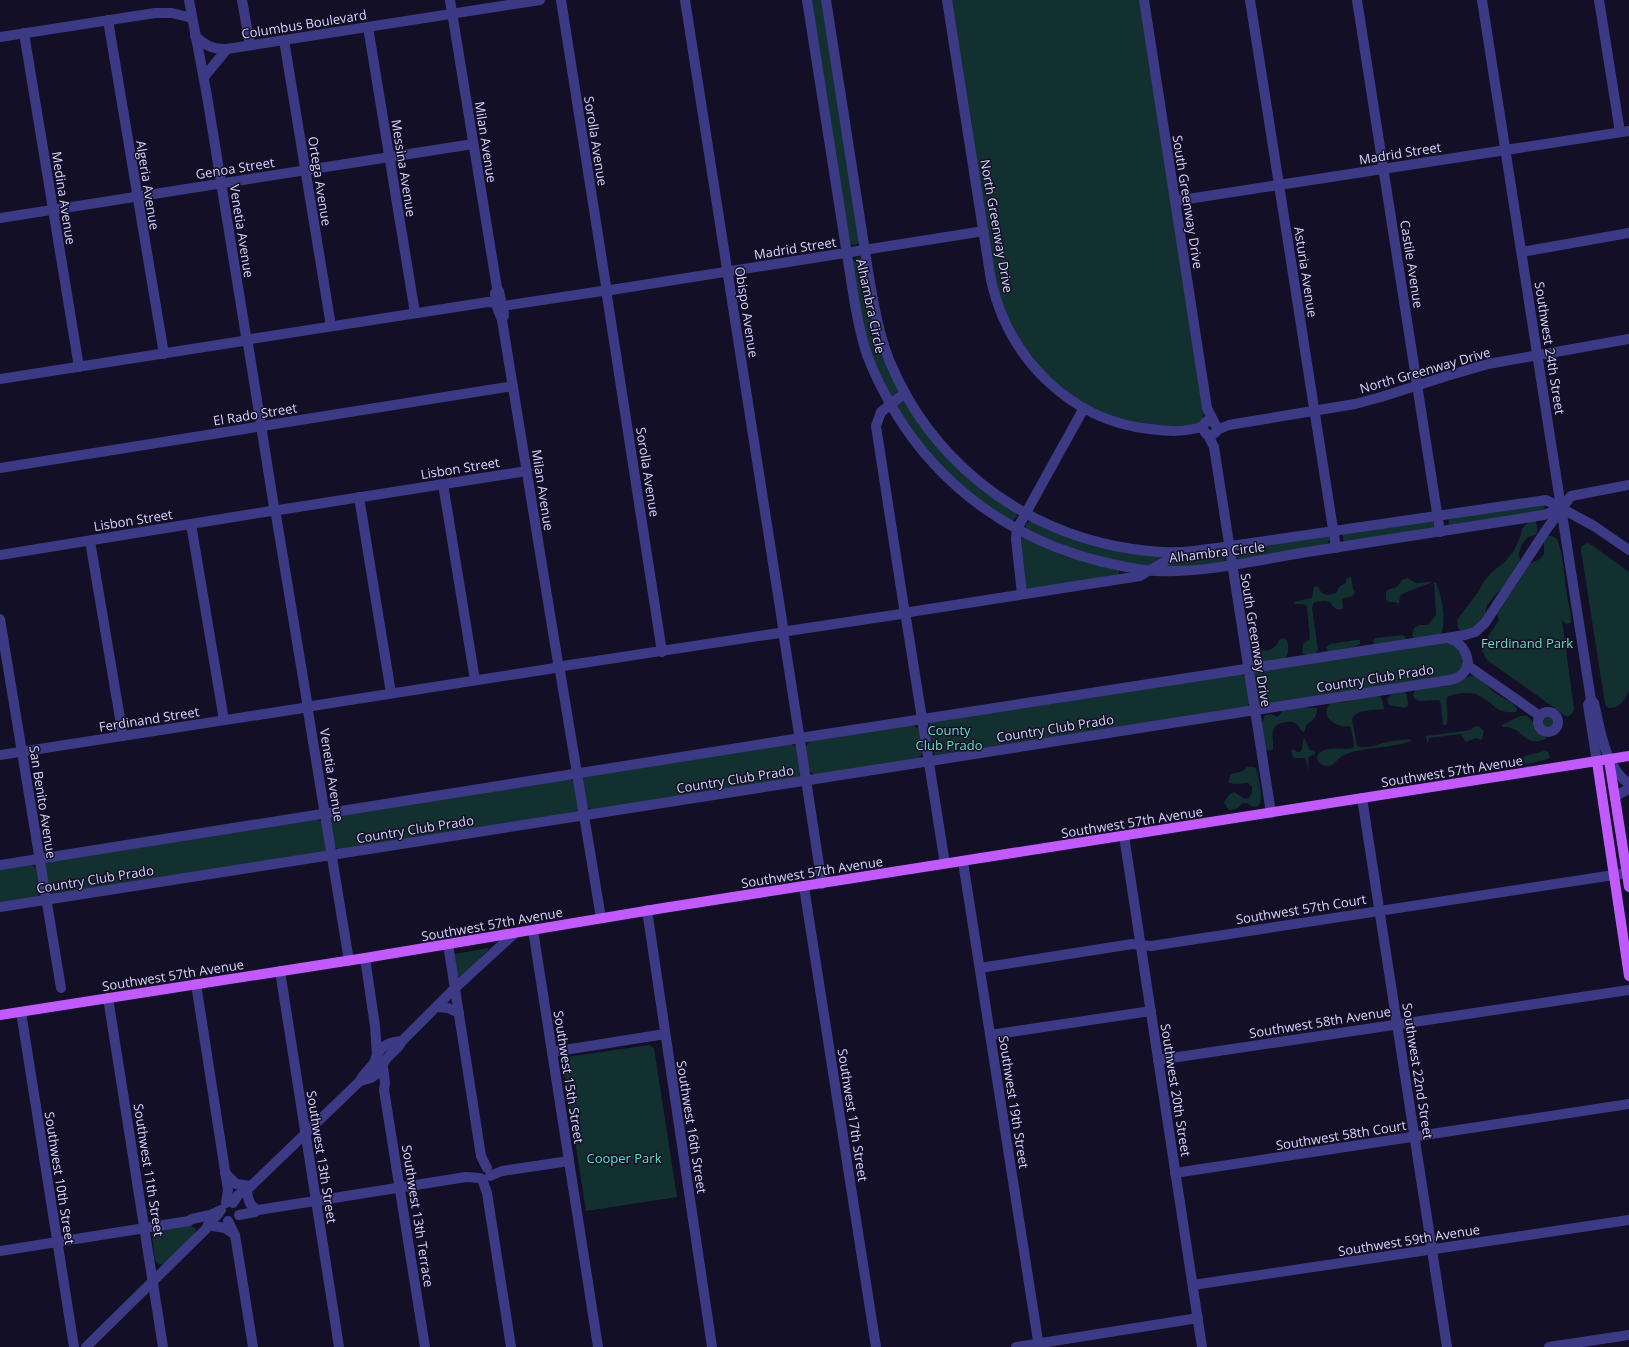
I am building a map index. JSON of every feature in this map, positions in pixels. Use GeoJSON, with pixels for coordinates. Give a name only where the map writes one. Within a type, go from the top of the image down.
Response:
{"type":"FeatureCollection","features":[{"type":"Feature","properties":{"kind":"main road","name":"Southwest 57th Avenue"},"geometry":{"type":"LineString","coordinates":[[0,1016],[349,961],[647,910],[963,862],[1629,756]]}},
{"type":"Feature","properties":{"kind":"main road","name":"Southwest 24th Street"},"geometry":{"type":"LineString","coordinates":[[1609,760],[1629,887]]}},
{"type":"Feature","properties":{"kind":"main road","name":"Southwest 24th Street"},"geometry":{"type":"LineString","coordinates":[[1597,762],[1629,976]]}},
{"type":"Feature","properties":{"kind":"street","name":"Venetia Avenue"},"geometry":{"type":"LineString","coordinates":[[189,0],[204,77],[349,961]]}},
{"type":"Feature","properties":{"kind":"street"},"geometry":{"type":"LineString","coordinates":[[242,0],[250,45]]}},
{"type":"Feature","properties":{"kind":"street","name":"Milan Avenue"},"geometry":{"type":"LineString","coordinates":[[450,0],[497,288],[499,291],[499,304],[504,316],[502,320],[601,918]]}},
{"type":"Feature","properties":{"kind":"street","name":"Columbus Boulevard"},"geometry":{"type":"LineString","coordinates":[[195,36],[208,47],[227,49],[540,0]]}},
{"type":"Feature","properties":{"kind":"street","name":"Sorolla Avenue"},"geometry":{"type":"LineString","coordinates":[[561,0],[662,652]]}},
{"type":"Feature","properties":{"kind":"street","name":"Obispo Avenue"},"geometry":{"type":"LineString","coordinates":[[686,0],[822,884]]}},
{"type":"Feature","properties":{"kind":"street","name":"Alhambra Circle"},"geometry":{"type":"LineString","coordinates":[[807,0],[856,312],[864,346],[873,371],[891,405],[910,435],[935,466],[962,492],[983,509],[1017,529],[1049,545],[1075,554],[1112,564],[1150,571],[1187,571],[1544,515],[1562,508],[1571,496],[1629,485]]}},
{"type":"Feature","properties":{"kind":"street","name":"Alhambra Circle"},"geometry":{"type":"LineString","coordinates":[[826,0],[878,327],[890,363],[905,393],[931,433],[961,466],[989,490],[1025,514],[1057,529],[1101,543],[1145,551],[1176,552],[1229,546],[1438,516],[1541,499],[1562,508]]}},
{"type":"Feature","properties":{"kind":"street","name":"North Greenway Drive"},"geometry":{"type":"LineString","coordinates":[[947,0],[995,296],[1011,336],[1024,355],[1044,379],[1062,395],[1084,408],[1110,420],[1132,427],[1160,430],[1192,430],[1210,428],[1315,411],[1368,400],[1482,366],[1629,339]]}},
{"type":"Feature","properties":{"kind":"street","name":"South Greenway Drive"},"geometry":{"type":"LineString","coordinates":[[1144,0],[1231,565],[1271,813]]}},
{"type":"Feature","properties":{"kind":"street","name":"Asturia Avenue"},"geometry":{"type":"LineString","coordinates":[[1250,0],[1336,548]]}},
{"type":"Feature","properties":{"kind":"street","name":"Castile Avenue"},"geometry":{"type":"LineString","coordinates":[[1357,0],[1440,532]]}},
{"type":"Feature","properties":{"kind":"street","name":"Southwest 24th Street"},"geometry":{"type":"LineString","coordinates":[[1482,0],[1591,700],[1594,703],[1609,760]]}},
{"type":"Feature","properties":{"kind":"street"},"geometry":{"type":"LineString","coordinates":[[1599,0],[1624,131]]}},
{"type":"Feature","properties":{"kind":"street"},"geometry":{"type":"LineString","coordinates":[[0,37],[162,12],[174,13],[192,18]]}},
{"type":"Feature","properties":{"kind":"street","name":"Algeria Avenue"},"geometry":{"type":"LineString","coordinates":[[108,20],[164,354]]}},
{"type":"Feature","properties":{"kind":"street","name":"Messina Avenue"},"geometry":{"type":"LineString","coordinates":[[368,27],[415,313]]}},
{"type":"Feature","properties":{"kind":"street","name":"Medina Avenue"},"geometry":{"type":"LineString","coordinates":[[24,33],[79,367]]}},
{"type":"Feature","properties":{"kind":"street","name":"Ortega Avenue"},"geometry":{"type":"LineString","coordinates":[[284,40],[331,326]]}},
{"type":"Feature","properties":{"kind":"street"},"geometry":{"type":"LineString","coordinates":[[204,77],[227,49]]}},
{"type":"Feature","properties":{"kind":"street","name":"Madrid Street"},"geometry":{"type":"LineString","coordinates":[[1175,201],[1624,131]]}},
{"type":"Feature","properties":{"kind":"street","name":"Genoa Street"},"geometry":{"type":"LineString","coordinates":[[0,218],[473,144]]}},
{"type":"Feature","properties":{"kind":"street","name":"Madrid Street"},"geometry":{"type":"LineString","coordinates":[[0,379],[488,302],[499,304],[607,291],[984,231]]}},
{"type":"Feature","properties":{"kind":"street"},"geometry":{"type":"LineString","coordinates":[[1522,252],[1629,233]]}},
{"type":"Feature","properties":{"kind":"street","name":"El Rado Street"},"geometry":{"type":"LineString","coordinates":[[0,468],[513,386]]}},
{"type":"Feature","properties":{"kind":"street"},"geometry":{"type":"LineString","coordinates":[[905,393],[880,414],[876,426],[945,864]]}},
{"type":"Feature","properties":{"kind":"street"},"geometry":{"type":"LineString","coordinates":[[1022,594],[1016,540],[1017,529],[1084,408]]}},
{"type":"Feature","properties":{"kind":"street","name":"Lisbon Street"},"geometry":{"type":"LineString","coordinates":[[0,555],[527,471]]}},
{"type":"Feature","properties":{"kind":"street"},"geometry":{"type":"LineString","coordinates":[[443,484],[475,680]]}},
{"type":"Feature","properties":{"kind":"street"},"geometry":{"type":"LineString","coordinates":[[359,497],[391,693]]}},
{"type":"Feature","properties":{"kind":"street"},"geometry":{"type":"LineString","coordinates":[[0,865],[800,738],[1470,634],[1480,628],[1562,508],[1594,526],[1629,550]]}},
{"type":"Feature","properties":{"kind":"street"},"geometry":{"type":"LineString","coordinates":[[191,524],[224,720]]}},
{"type":"Feature","properties":{"kind":"street"},"geometry":{"type":"LineString","coordinates":[[90,540],[123,736]]}},
{"type":"Feature","properties":{"kind":"street"},"geometry":{"type":"LineString","coordinates":[[1150,571],[1171,558],[1176,552]]}},
{"type":"Feature","properties":{"kind":"street","name":"Ferdinand Street"},"geometry":{"type":"LineString","coordinates":[[0,755],[1136,577],[1150,571]]}},
{"type":"Feature","properties":{"kind":"street","name":"San Benito Avenue"},"geometry":{"type":"LineString","coordinates":[[0,619],[61,988]]}},
{"type":"Feature","properties":{"kind":"street"},"geometry":{"type":"LineString","coordinates":[[1448,638],[1454,640],[1462,646],[1468,657],[1468,665],[1540,716]]}},
{"type":"Feature","properties":{"kind":"street","name":"Country Club Prado"},"geometry":{"type":"LineString","coordinates":[[0,907],[1450,680],[1460,677],[1468,665]]}},
{"type":"Feature","properties":{"kind":"street","name":"Southwest 24th Street"},"geometry":{"type":"LineString","coordinates":[[1591,700],[1588,705],[1597,762]]}},
{"type":"Feature","properties":{"kind":"street"},"geometry":{"type":"LineString","coordinates":[[1609,760],[1620,777],[1629,784]]}},
{"type":"Feature","properties":{"kind":"street"},"geometry":{"type":"LineString","coordinates":[[1615,798],[1619,794],[1629,789]]}},
{"type":"Feature","properties":{"kind":"street","name":"Southwest 22nd Street"},"geometry":{"type":"LineString","coordinates":[[1362,798],[1447,1347]]}},
{"type":"Feature","properties":{"kind":"street","name":"Southwest 20th Street"},"geometry":{"type":"LineString","coordinates":[[1124,836],[1202,1347]]}},
{"type":"Feature","properties":{"kind":"street","name":"Southwest 19th Street"},"geometry":{"type":"LineString","coordinates":[[963,862],[1039,1345]]}},
{"type":"Feature","properties":{"kind":"street","name":"Southwest 57th Court"},"geometry":{"type":"LineString","coordinates":[[980,968],[1132,944],[1151,946],[1627,873]]}},
{"type":"Feature","properties":{"kind":"street","name":"Southwest 17th Street"},"geometry":{"type":"LineString","coordinates":[[804,886],[876,1347]]}},
{"type":"Feature","properties":{"kind":"street","name":"Southwest 16th Street"},"geometry":{"type":"LineString","coordinates":[[647,910],[664,1034],[712,1347]]}},
{"type":"Feature","properties":{"kind":"street","name":"Southwest 15th Street"},"geometry":{"type":"LineString","coordinates":[[534,930],[598,1347]]}},
{"type":"Feature","properties":{"kind":"street"},"geometry":{"type":"LineString","coordinates":[[234,1217],[249,1188],[360,1082],[363,1076],[399,1046],[402,1041],[455,988],[515,933]]}},
{"type":"Feature","properties":{"kind":"street"},"geometry":{"type":"LineString","coordinates":[[448,944],[511,1347]]}},
{"type":"Feature","properties":{"kind":"street","name":"Southwest 13th Terrace"},"geometry":{"type":"LineString","coordinates":[[365,958],[380,1061],[385,1083],[384,1090],[425,1347]]}},
{"type":"Feature","properties":{"kind":"street","name":"Southwest 13th Street"},"geometry":{"type":"LineString","coordinates":[[280,971],[339,1347]]}},
{"type":"Feature","properties":{"kind":"street"},"geometry":{"type":"LineString","coordinates":[[196,984],[228,1190],[232,1196],[222,1216],[234,1217]]}},
{"type":"Feature","properties":{"kind":"street","name":"Southwest 58th Avenue"},"geometry":{"type":"LineString","coordinates":[[1158,1060],[1629,990]]}},
{"type":"Feature","properties":{"kind":"street","name":"Southwest 11th Street"},"geometry":{"type":"LineString","coordinates":[[108,998],[163,1347]]}},
{"type":"Feature","properties":{"kind":"street"},"geometry":{"type":"LineString","coordinates":[[437,1007],[448,1008],[458,1013]]}},
{"type":"Feature","properties":{"kind":"street"},"geometry":{"type":"LineString","coordinates":[[990,1035],[1150,1011]]}},
{"type":"Feature","properties":{"kind":"street","name":"Southwest 10th Street"},"geometry":{"type":"LineString","coordinates":[[21,1012],[74,1347]]}},
{"type":"Feature","properties":{"kind":"street","name":"Southwest 13th Terrace"},"geometry":{"type":"LineString","coordinates":[[375,1026],[386,1045],[380,1061]]}},
{"type":"Feature","properties":{"kind":"street"},"geometry":{"type":"LineString","coordinates":[[552,1052],[664,1034]]}},
{"type":"Feature","properties":{"kind":"street"},"geometry":{"type":"LineString","coordinates":[[386,1045],[402,1041]]}},
{"type":"Feature","properties":{"kind":"street"},"geometry":{"type":"LineString","coordinates":[[360,1082],[374,1076],[380,1061]]}},
{"type":"Feature","properties":{"kind":"street","name":"Southwest 13th Terrace"},"geometry":{"type":"LineString","coordinates":[[374,1076],[384,1090]]}},
{"type":"Feature","properties":{"kind":"street","name":"Southwest 58th Court"},"geometry":{"type":"LineString","coordinates":[[1175,1173],[1629,1104]]}},
{"type":"Feature","properties":{"kind":"street"},"geometry":{"type":"LineString","coordinates":[[86,1347],[206,1231],[234,1217],[258,1210],[569,1161]]}},
{"type":"Feature","properties":{"kind":"street"},"geometry":{"type":"LineString","coordinates":[[226,1173],[236,1184],[249,1188]]}},
{"type":"Feature","properties":{"kind":"street"},"geometry":{"type":"LineString","coordinates":[[206,1231],[208,1225],[227,1205],[242,1191],[249,1188]]}},
{"type":"Feature","properties":{"kind":"street"},"geometry":{"type":"LineString","coordinates":[[249,1188],[249,1202],[252,1207],[258,1210]]}},
{"type":"Feature","properties":{"kind":"street"},"geometry":{"type":"LineString","coordinates":[[0,1251],[189,1221],[210,1215],[227,1205],[238,1206],[234,1217],[235,1235],[252,1347]]}},
{"type":"Feature","properties":{"kind":"street","name":"Southwest 59th Avenue"},"geometry":{"type":"LineString","coordinates":[[1193,1285],[1629,1220]]}},
{"type":"Feature","properties":{"kind":"street"},"geometry":{"type":"LineString","coordinates":[[189,1221],[206,1231],[225,1228],[235,1235]]}},
{"type":"Feature","properties":{"kind":"street"},"geometry":{"type":"LineString","coordinates":[[1016,1347],[1039,1345],[1198,1318]]}},
{"type":"Feature","properties":{"kind":"street"},"geometry":{"type":"LineString","coordinates":[[1549,1347],[1629,1335]]}},
{"type":"Feature","properties":{"kind":"green space"},"geometry":{"type":"Polygon","coordinates":[[[811,0],[821,0],[859,241],[856,245],[849,244],[811,0]]]}},
{"type":"Feature","properties":{"kind":"green space"},"geometry":{"type":"Polygon","coordinates":[[[951,0],[1140,0],[1205,411],[1202,421],[1198,425],[1163,428],[1118,420],[1075,399],[1028,357],[999,300],[951,0]]]}},
{"type":"Feature","properties":{"kind":"green space"},"geometry":{"type":"Polygon","coordinates":[[[857,257],[862,259],[900,391],[895,397],[891,397],[866,343],[852,262],[857,257]]]}},
{"type":"Feature","properties":{"kind":"green space"},"geometry":{"type":"Polygon","coordinates":[[[905,400],[918,419],[1015,511],[1017,516],[1012,522],[981,504],[925,450],[896,405],[905,400]]]}},
{"type":"Feature","properties":{"kind":"green space"},"geometry":{"type":"Polygon","coordinates":[[[1545,502],[1544,511],[1449,525],[1448,516],[1545,502]]]}},
{"type":"Feature","properties":{"kind":"green space"},"geometry":{"type":"Polygon","coordinates":[[[1433,518],[1434,530],[1344,544],[1342,531],[1433,518]]]}},
{"type":"Feature","properties":{"kind":"green space"},"geometry":{"type":"Polygon","coordinates":[[[1030,521],[1165,556],[1150,567],[1089,556],[1026,529],[1026,524],[1030,521]]]}},
{"type":"Feature","properties":{"kind":"green space"},"geometry":{"type":"Polygon","coordinates":[[[1535,521],[1537,525],[1536,535],[1528,537],[1522,544],[1519,553],[1520,560],[1505,586],[1487,605],[1485,615],[1480,623],[1471,630],[1462,632],[1458,628],[1457,620],[1478,592],[1484,581],[1492,572],[1505,562],[1513,552],[1520,538],[1522,529],[1528,522],[1535,521]]]}},
{"type":"Feature","properties":{"kind":"green space"},"geometry":{"type":"Polygon","coordinates":[[[1329,535],[1330,538],[1326,546],[1240,560],[1236,556],[1239,549],[1329,535]]]}},
{"type":"Feature","properties":{"kind":"green space","name":"Ferdinand Park"},"geometry":{"type":"Polygon","coordinates":[[[1547,536],[1552,536],[1557,539],[1571,616],[1571,623],[1566,624],[1562,620],[1574,709],[1572,714],[1567,717],[1487,660],[1482,651],[1484,642],[1499,620],[1497,614],[1529,564],[1540,559],[1544,554],[1544,542],[1547,536]]]}},
{"type":"Feature","properties":{"kind":"green space"},"geometry":{"type":"Polygon","coordinates":[[[1023,537],[1119,570],[1119,575],[1029,589],[1026,587],[1021,539],[1023,537]]]}},
{"type":"Feature","properties":{"kind":"green space","name":"Ferdinand Park"},"geometry":{"type":"Polygon","coordinates":[[[1587,543],[1629,572],[1629,692],[1621,704],[1612,708],[1608,708],[1605,704],[1581,550],[1582,546],[1587,543]]]}},
{"type":"Feature","properties":{"kind":"green space"},"geometry":{"type":"Polygon","coordinates":[[[1222,551],[1226,556],[1224,562],[1221,563],[1159,568],[1176,557],[1222,551]]]}},
{"type":"Feature","properties":{"kind":"green space"},"geometry":{"type":"Polygon","coordinates":[[[1351,577],[1355,592],[1353,596],[1342,599],[1343,609],[1335,608],[1330,602],[1314,602],[1312,608],[1318,650],[1315,654],[1308,656],[1302,653],[1303,644],[1310,639],[1307,606],[1303,604],[1295,604],[1294,602],[1312,598],[1314,587],[1316,586],[1326,595],[1336,593],[1340,586],[1346,583],[1346,579],[1351,577]]]}},
{"type":"Feature","properties":{"kind":"green space"},"geometry":{"type":"Polygon","coordinates":[[[1407,578],[1416,583],[1432,582],[1402,594],[1399,604],[1386,600],[1386,592],[1389,589],[1396,588],[1402,580],[1407,578]]]}},
{"type":"Feature","properties":{"kind":"green space"},"geometry":{"type":"Polygon","coordinates":[[[1434,583],[1436,583],[1438,587],[1442,601],[1444,617],[1442,630],[1440,634],[1435,636],[1416,639],[1412,636],[1414,628],[1419,625],[1428,625],[1436,615],[1434,583]]]}},
{"type":"Feature","properties":{"kind":"green space"},"geometry":{"type":"Polygon","coordinates":[[[1248,628],[1255,628],[1257,646],[1260,650],[1272,649],[1276,646],[1279,640],[1284,638],[1287,640],[1288,650],[1285,659],[1255,662],[1252,659],[1247,632],[1248,628]]]}},
{"type":"Feature","properties":{"kind":"green space"},"geometry":{"type":"Polygon","coordinates":[[[1403,635],[1406,638],[1405,642],[1374,644],[1373,641],[1375,638],[1403,635]]]}},
{"type":"Feature","properties":{"kind":"green space"},"geometry":{"type":"Polygon","coordinates":[[[1360,640],[1360,644],[1349,649],[1328,651],[1326,647],[1330,644],[1360,640]]]}},
{"type":"Feature","properties":{"kind":"green space"},"geometry":{"type":"Polygon","coordinates":[[[1447,642],[1455,644],[1463,654],[1462,668],[1455,675],[1261,705],[1257,702],[1254,674],[1257,671],[1447,642]]]}},
{"type":"Feature","properties":{"kind":"green space","name":"County Club Prado"},"geometry":{"type":"Polygon","coordinates":[[[1242,674],[1245,677],[1250,702],[1247,707],[935,755],[930,744],[929,727],[930,723],[935,721],[1242,674]]]}},
{"type":"Feature","properties":{"kind":"green space"},"geometry":{"type":"Polygon","coordinates":[[[1475,675],[1497,694],[1512,703],[1517,709],[1516,712],[1500,710],[1476,694],[1455,694],[1447,697],[1447,722],[1446,725],[1443,725],[1439,700],[1419,701],[1415,699],[1413,695],[1415,690],[1418,689],[1446,686],[1475,675]]]}},
{"type":"Feature","properties":{"kind":"green space"},"geometry":{"type":"Polygon","coordinates":[[[1404,691],[1407,695],[1408,706],[1405,708],[1389,705],[1387,699],[1391,695],[1404,691]]]}},
{"type":"Feature","properties":{"kind":"green space"},"geometry":{"type":"Polygon","coordinates":[[[1376,695],[1381,697],[1384,709],[1358,713],[1354,715],[1352,719],[1357,746],[1369,747],[1391,741],[1410,739],[1411,741],[1403,744],[1354,751],[1344,755],[1329,766],[1320,764],[1317,756],[1321,752],[1329,749],[1353,748],[1354,745],[1351,727],[1337,725],[1328,717],[1326,710],[1330,703],[1346,702],[1354,698],[1376,695]]]}},
{"type":"Feature","properties":{"kind":"green space"},"geometry":{"type":"Polygon","coordinates":[[[1299,707],[1317,708],[1316,716],[1306,725],[1305,731],[1303,732],[1298,725],[1293,722],[1282,723],[1275,727],[1273,730],[1273,749],[1268,751],[1266,749],[1260,727],[1265,715],[1271,714],[1278,717],[1283,710],[1299,707]]]}},
{"type":"Feature","properties":{"kind":"green space"},"geometry":{"type":"Polygon","coordinates":[[[1520,716],[1527,716],[1545,735],[1546,739],[1532,741],[1527,739],[1515,729],[1503,727],[1502,725],[1520,716]]]}},
{"type":"Feature","properties":{"kind":"green space"},"geometry":{"type":"Polygon","coordinates":[[[1547,717],[1551,717],[1555,723],[1551,729],[1547,729],[1543,725],[1543,721],[1547,717]]]}},
{"type":"Feature","properties":{"kind":"green space","name":"County Club Prado"},"geometry":{"type":"Polygon","coordinates":[[[913,725],[920,730],[923,747],[922,754],[915,760],[816,776],[809,771],[806,747],[811,741],[913,725]]]}},
{"type":"Feature","properties":{"kind":"green space"},"geometry":{"type":"Polygon","coordinates":[[[1478,726],[1484,731],[1481,740],[1476,738],[1466,742],[1461,734],[1429,738],[1427,742],[1426,736],[1471,730],[1473,727],[1478,726]]]}},
{"type":"Feature","properties":{"kind":"green space"},"geometry":{"type":"Polygon","coordinates":[[[1305,739],[1309,749],[1315,752],[1315,754],[1308,757],[1309,771],[1305,758],[1293,757],[1291,750],[1293,749],[1300,752],[1302,749],[1303,740],[1305,739]]]}},
{"type":"Feature","properties":{"kind":"green space"},"geometry":{"type":"Polygon","coordinates":[[[791,744],[798,748],[802,773],[799,777],[594,811],[586,806],[582,781],[583,778],[587,776],[791,744]]]}},
{"type":"Feature","properties":{"kind":"green space"},"geometry":{"type":"Polygon","coordinates":[[[1544,751],[1548,752],[1550,757],[1548,759],[1527,764],[1520,764],[1520,760],[1525,756],[1544,751]]]}},
{"type":"Feature","properties":{"kind":"green space"},"geometry":{"type":"Polygon","coordinates":[[[1247,767],[1255,767],[1259,778],[1261,801],[1259,806],[1254,807],[1247,803],[1242,803],[1238,808],[1230,810],[1224,802],[1230,794],[1234,792],[1245,799],[1249,798],[1252,793],[1252,786],[1248,783],[1229,783],[1231,774],[1243,771],[1247,767]]]}},
{"type":"Feature","properties":{"kind":"green space"},"geometry":{"type":"Polygon","coordinates":[[[567,779],[574,781],[576,786],[579,802],[577,812],[338,849],[334,845],[329,822],[334,816],[567,779]]]}},
{"type":"Feature","properties":{"kind":"green space"},"geometry":{"type":"Polygon","coordinates":[[[316,819],[323,822],[326,851],[56,895],[48,891],[45,864],[48,861],[316,819]]]}},
{"type":"Feature","properties":{"kind":"green space"},"geometry":{"type":"Polygon","coordinates":[[[30,864],[36,869],[40,878],[40,892],[38,896],[0,904],[0,869],[30,864]]]}},
{"type":"Feature","properties":{"kind":"green space"},"geometry":{"type":"Polygon","coordinates":[[[488,948],[488,950],[460,977],[458,976],[455,954],[488,948]]]}},
{"type":"Feature","properties":{"kind":"green space","name":"Cooper Park"},"geometry":{"type":"Polygon","coordinates":[[[649,1045],[654,1048],[677,1197],[586,1211],[563,1064],[567,1057],[649,1045]]]}},
{"type":"Feature","properties":{"kind":"green space"},"geometry":{"type":"Polygon","coordinates":[[[189,1224],[196,1229],[196,1234],[165,1265],[158,1264],[155,1260],[152,1235],[153,1231],[189,1224]]]}}]}
